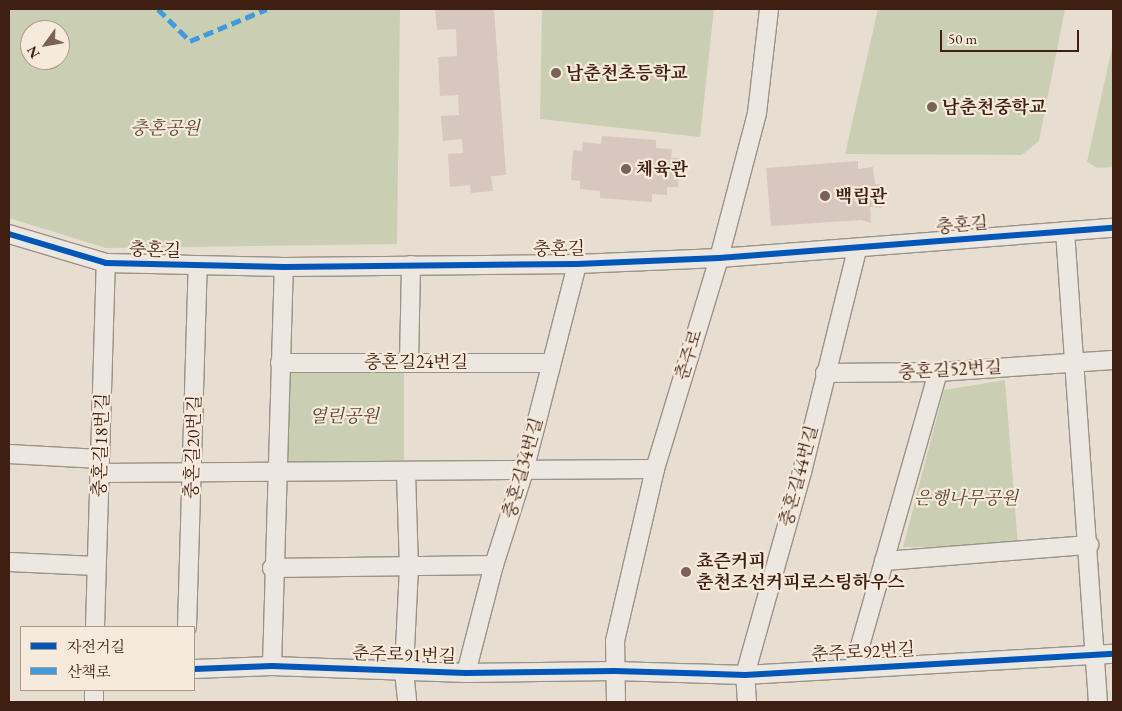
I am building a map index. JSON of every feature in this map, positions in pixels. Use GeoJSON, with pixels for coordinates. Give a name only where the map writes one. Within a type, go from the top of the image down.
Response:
{"type":"FeatureCollection","features":[{"type":"Feature","properties":{"kind":"street","name":"춘주로"},"geometry":{"type":"LineString","coordinates":[[616,702],[615,641],[655,469],[719,258],[757,113],[769,9]]}},
{"type":"Feature","properties":{"kind":"street","name":"충혼길"},"geometry":{"type":"LineString","coordinates":[[9,234],[106,263],[284,267],[577,264],[719,258],[857,249],[1113,228]]}},
{"type":"Feature","properties":{"kind":"street"},"geometry":{"type":"LineString","coordinates":[[1065,231],[1098,702]]}},
{"type":"Feature","properties":{"kind":"street","name":"충혼길44번길"},"geometry":{"type":"LineString","coordinates":[[747,702],[745,675],[802,472],[857,249]]}},
{"type":"Feature","properties":{"kind":"street","name":"충혼길18번길"},"geometry":{"type":"LineString","coordinates":[[94,626],[106,263]]}},
{"type":"Feature","properties":{"kind":"street","name":"충혼길34번길"},"geometry":{"type":"LineString","coordinates":[[466,672],[494,565],[524,471],[577,264]]}},
{"type":"Feature","properties":{"kind":"street"},"geometry":{"type":"LineString","coordinates":[[409,362],[411,265]]}},
{"type":"Feature","properties":{"kind":"street","name":"충혼길20번길"},"geometry":{"type":"LineString","coordinates":[[187,626],[198,266]]}},
{"type":"Feature","properties":{"kind":"street"},"geometry":{"type":"LineString","coordinates":[[272,666],[272,568],[279,472],[280,363],[284,267]]}},
{"type":"Feature","properties":{"kind":"street","name":"충혼길52번길"},"geometry":{"type":"LineString","coordinates":[[825,373],[938,372],[1113,360]]}},
{"type":"Feature","properties":{"kind":"street","name":"충혼길24번길"},"geometry":{"type":"LineString","coordinates":[[280,363],[551,363]]}},
{"type":"Feature","properties":{"kind":"street","name":"춘주로92번길"},"geometry":{"type":"LineString","coordinates":[[854,667],[938,372]]}},
{"type":"Feature","properties":{"kind":"street"},"geometry":{"type":"LineString","coordinates":[[9,454],[100,466],[192,474],[655,469]]}},
{"type":"Feature","properties":{"kind":"street"},"geometry":{"type":"LineString","coordinates":[[406,473],[409,568],[404,671],[407,702]]}},
{"type":"Feature","properties":{"kind":"street"},"geometry":{"type":"LineString","coordinates":[[884,561],[1088,545]]}},
{"type":"Feature","properties":{"kind":"street"},"geometry":{"type":"LineString","coordinates":[[9,562],[96,566]]}},
{"type":"Feature","properties":{"kind":"street"},"geometry":{"type":"LineString","coordinates":[[272,568],[409,568],[494,565]]}},
{"type":"Feature","properties":{"kind":"street","name":"춘주로92번길"},"geometry":{"type":"LineString","coordinates":[[614,671],[745,675],[854,667],[1113,654]]}},
{"type":"Feature","properties":{"kind":"street","name":"춘주로91번길"},"geometry":{"type":"LineString","coordinates":[[195,668],[272,666],[466,672],[614,671]]}},
{"type":"Feature","properties":{"kind":"green space","name":"충혼공원"},"geometry":{"type":"Polygon","coordinates":[[[9,9],[400,9],[397,244],[106,248],[9,218],[9,9]]]}},
{"type":"Feature","properties":{"kind":"green space"},"geometry":{"type":"Polygon","coordinates":[[[542,9],[714,9],[700,137],[540,119],[542,9]]]}},
{"type":"Feature","properties":{"kind":"green space"},"geometry":{"type":"Polygon","coordinates":[[[878,9],[1065,9],[1039,141],[1022,155],[845,154],[878,9]]]}},
{"type":"Feature","properties":{"kind":"green space"},"geometry":{"type":"Polygon","coordinates":[[[1113,43],[1113,167],[1097,168],[1087,162],[1113,43]]]}},
{"type":"Feature","properties":{"kind":"green space","name":"열린공원"},"geometry":{"type":"Polygon","coordinates":[[[284,370],[404,370],[404,463],[284,463],[284,370]]]}},
{"type":"Feature","properties":{"kind":"green space","name":"은행나무공원"},"geometry":{"type":"Polygon","coordinates":[[[1005,380],[1018,546],[903,547],[944,390],[1005,380]]]}},
{"type":"Feature","properties":{"kind":"building"},"geometry":{"type":"Polygon","coordinates":[[[435,9],[494,9],[506,175],[491,176],[493,191],[471,193],[470,185],[450,187],[448,154],[463,153],[462,139],[443,141],[441,116],[459,115],[458,95],[440,96],[438,57],[457,56],[456,29],[437,30],[435,9]]]}},
{"type":"Feature","properties":{"kind":"building","name":"체육관"},"geometry":{"type":"Polygon","coordinates":[[[602,136],[656,140],[656,148],[672,149],[671,158],[680,158],[678,187],[667,187],[667,195],[652,194],[652,202],[600,198],[600,191],[580,189],[580,181],[571,180],[573,150],[582,151],[583,142],[601,144],[602,136]]]}},
{"type":"Feature","properties":{"kind":"building","name":"백림관"},"geometry":{"type":"Polygon","coordinates":[[[858,161],[858,169],[873,167],[875,184],[881,184],[882,208],[870,207],[871,223],[861,220],[771,226],[766,168],[858,161]]]}},
{"type":"Feature","properties":{"kind":"marked path"},"geometry":{"type":"LineString","coordinates":[[158,9],[190,41],[267,9]]}},
{"type":"Feature","properties":{"kind":"cycle path"},"geometry":{"type":"LineString","coordinates":[[9,234],[106,263],[284,267],[577,264],[719,258],[1113,228]]}},
{"type":"Feature","properties":{"kind":"cycle path"},"geometry":{"type":"LineString","coordinates":[[195,669],[272,666],[466,673],[614,671],[745,675],[1113,654]]}},
{"type":"Feature","properties":{"kind":"place","name":"남춘천초등학교"},"geometry":{"type":"Point","coordinates":[556,73]}},
{"type":"Feature","properties":{"kind":"place","name":"남춘천중학교"},"geometry":{"type":"Point","coordinates":[932,107]}},
{"type":"Feature","properties":{"kind":"place","name":"체육관"},"geometry":{"type":"Point","coordinates":[626,169]}},
{"type":"Feature","properties":{"kind":"place","name":"백림관"},"geometry":{"type":"Point","coordinates":[825,196]}},
{"type":"Feature","properties":{"kind":"place","name":"쵸즌커피 춘천조선커피로스팅하우스"},"geometry":{"type":"Point","coordinates":[686,572]}}]}
